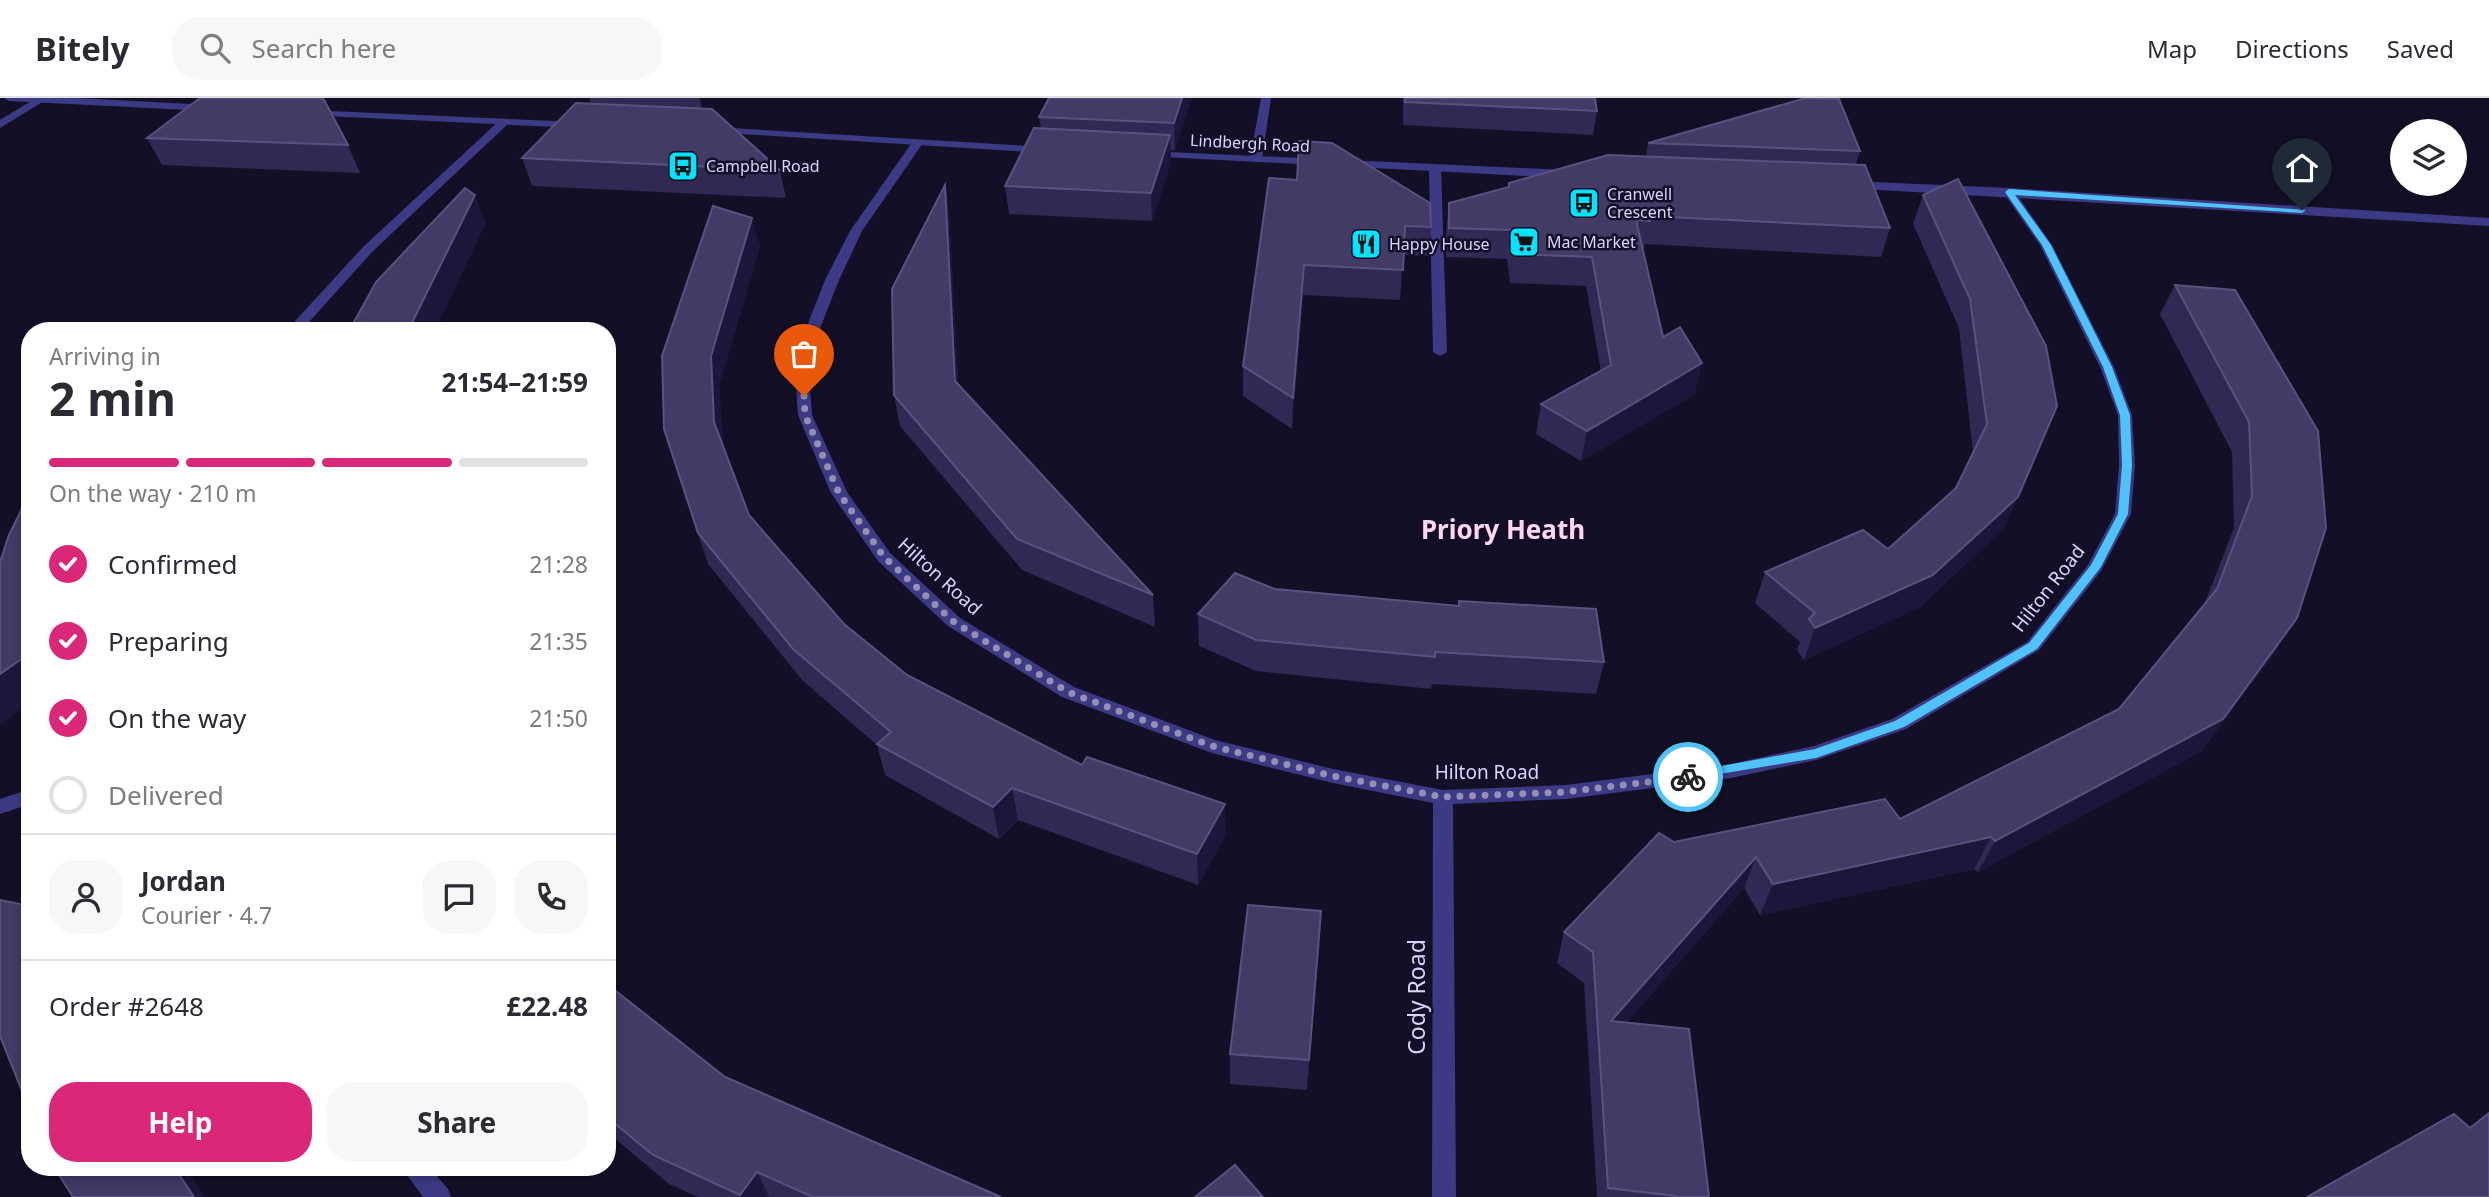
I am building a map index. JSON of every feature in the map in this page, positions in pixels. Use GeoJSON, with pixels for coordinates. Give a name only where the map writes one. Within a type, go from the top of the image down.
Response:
{"type":"FeatureCollection","features":[{"type":"Feature","properties":{"kind":"street"},"geometry":{"type":"LineString","coordinates":[[9,98],[218,108]]}},
{"type":"Feature","properties":{"kind":"street"},"geometry":{"type":"LineString","coordinates":[[1256,159],[1266,98]]}},
{"type":"Feature","properties":{"kind":"street"},"geometry":{"type":"LineString","coordinates":[[0,125],[43,99]]}},
{"type":"Feature","properties":{"kind":"street"},"geometry":{"type":"LineString","coordinates":[[300,112],[584,125]]}},
{"type":"Feature","properties":{"kind":"street"},"geometry":{"type":"LineString","coordinates":[[301,322],[321,298],[454,166],[503,123]]}},
{"type":"Feature","properties":{"kind":"street"},"geometry":{"type":"LineString","coordinates":[[707,130],[1055,150]]}},
{"type":"Feature","properties":{"kind":"street","name":"Hilton Road"},"geometry":{"type":"LineString","coordinates":[[916,143],[856,232],[832,280],[801,359],[805,415],[839,493],[884,557],[954,622],[1068,692],[1212,746],[1333,776],[1443,797],[1566,792],[1731,771],[1816,753],[1899,724],[2033,646],[2095,567],[2123,514],[2127,465],[2125,415],[2107,367],[2046,245],[2009,192]]}},
{"type":"Feature","properties":{"kind":"street","name":"Lindbergh Road"},"geometry":{"type":"LineString","coordinates":[[1135,154],[1575,174]]}},
{"type":"Feature","properties":{"kind":"street"},"geometry":{"type":"LineString","coordinates":[[1435,169],[1440,352]]}},
{"type":"Feature","properties":{"kind":"street"},"geometry":{"type":"LineString","coordinates":[[1841,185],[2009,192],[2489,222]]}},
{"type":"Feature","properties":{"kind":"street","name":"Cody Road"},"geometry":{"type":"LineString","coordinates":[[1443,797],[1444,1197]]}},
{"type":"Feature","properties":{"kind":"street"},"geometry":{"type":"LineString","coordinates":[[0,807],[21,799]]}},
{"type":"Feature","properties":{"kind":"street"},"geometry":{"type":"LineString","coordinates":[[420,1176],[439,1197]]}},
{"type":"Feature","properties":{"kind":"building"},"geometry":{"type":"Polygon","coordinates":[[[200,98],[323,98],[348,145],[147,138],[200,98]]]}},
{"type":"Feature","properties":{"kind":"building"},"geometry":{"type":"Polygon","coordinates":[[[1049,98],[1182,98],[1174,123],[1039,117],[1049,98]]]}},
{"type":"Feature","properties":{"kind":"building"},"geometry":{"type":"Polygon","coordinates":[[[1405,98],[1595,98],[1597,111],[1405,102],[1405,98]]]}},
{"type":"Feature","properties":{"kind":"building"},"geometry":{"type":"Polygon","coordinates":[[[1806,98],[1839,99],[1860,151],[1648,143],[1806,98]]]}},
{"type":"Feature","properties":{"kind":"building"},"geometry":{"type":"Polygon","coordinates":[[[576,103],[712,109],[780,170],[522,158],[576,103]]]}},
{"type":"Feature","properties":{"kind":"building"},"geometry":{"type":"Polygon","coordinates":[[[1034,128],[1170,135],[1151,193],[1005,186],[1034,128]]]}},
{"type":"Feature","properties":{"kind":"building"},"geometry":{"type":"Polygon","coordinates":[[[1299,141],[1332,143],[1430,203],[1431,227],[1405,226],[1403,270],[1304,265],[1293,398],[1243,366],[1269,178],[1297,180],[1299,141]]]}},
{"type":"Feature","properties":{"kind":"building"},"geometry":{"type":"Polygon","coordinates":[[[1608,155],[1865,165],[1890,228],[1649,216],[1650,221],[1636,220],[1663,337],[1680,327],[1702,363],[1587,431],[1541,404],[1611,365],[1592,257],[1514,254],[1511,230],[1449,228],[1449,203],[1608,155]]]}},
{"type":"Feature","properties":{"kind":"building"},"geometry":{"type":"Polygon","coordinates":[[[1958,179],[2046,346],[2057,406],[2018,497],[1933,575],[1815,628],[1809,619],[1815,613],[1765,572],[1863,530],[1888,549],[1956,488],[1987,424],[1970,299],[1923,195],[1958,179]]]}},
{"type":"Feature","properties":{"kind":"building"},"geometry":{"type":"Polygon","coordinates":[[[945,185],[955,381],[1153,595],[1017,539],[894,395],[892,289],[945,185]]]}},
{"type":"Feature","properties":{"kind":"building"},"geometry":{"type":"Polygon","coordinates":[[[465,188],[475,195],[412,322],[354,322],[376,282],[465,188]]]}},
{"type":"Feature","properties":{"kind":"building"},"geometry":{"type":"Polygon","coordinates":[[[713,206],[752,218],[711,356],[714,422],[749,515],[844,624],[907,675],[1082,765],[1087,757],[1225,804],[1197,854],[1012,788],[993,807],[877,744],[891,732],[793,649],[698,533],[664,429],[662,356],[713,206]]]}},
{"type":"Feature","properties":{"kind":"building"},"geometry":{"type":"Polygon","coordinates":[[[2175,285],[2235,290],[2318,431],[2326,528],[2297,618],[2223,719],[1995,841],[1991,837],[1773,884],[1756,857],[1611,1021],[1689,1029],[1709,1197],[1675,1197],[1608,1188],[1593,952],[1564,932],[1659,833],[1674,842],[1885,799],[1900,819],[2119,709],[2217,589],[2252,496],[2249,422],[2175,285]]]}},
{"type":"Feature","properties":{"kind":"building"},"geometry":{"type":"Polygon","coordinates":[[[21,510],[21,659],[0,674],[0,562],[21,510]]]}},
{"type":"Feature","properties":{"kind":"building"},"geometry":{"type":"Polygon","coordinates":[[[1235,573],[1275,589],[1459,606],[1459,601],[1596,609],[1604,662],[1435,652],[1435,657],[1256,640],[1198,614],[1235,573]]]}},
{"type":"Feature","properties":{"kind":"building"},"geometry":{"type":"Polygon","coordinates":[[[0,900],[21,904],[21,1088],[0,1036],[0,900]]]}},
{"type":"Feature","properties":{"kind":"building"},"geometry":{"type":"Polygon","coordinates":[[[1248,905],[1321,911],[1309,1060],[1230,1054],[1248,905]]]}},
{"type":"Feature","properties":{"kind":"building"},"geometry":{"type":"Polygon","coordinates":[[[616,991],[725,1077],[1001,1197],[813,1197],[757,1172],[740,1195],[653,1155],[616,1124],[616,991]]]}},
{"type":"Feature","properties":{"kind":"building"},"geometry":{"type":"Polygon","coordinates":[[[2489,1113],[2489,1197],[2307,1197],[2454,1114],[2470,1128],[2489,1113]]]}},
{"type":"Feature","properties":{"kind":"building"},"geometry":{"type":"Polygon","coordinates":[[[1235,1165],[1263,1197],[1195,1197],[1235,1165]]]}},
{"type":"Feature","properties":{"kind":"building"},"geometry":{"type":"Polygon","coordinates":[[[60,1176],[180,1176],[194,1197],[73,1197],[60,1176]]]}},
{"type":"Feature","properties":{"kind":"way so far"},"geometry":{"type":"LineString","coordinates":[[804,396],[805,415],[839,493],[884,557],[954,622],[1068,692],[1212,746],[1333,776],[1443,797],[1566,792],[1688,777]]}},
{"type":"Feature","properties":{"kind":"place","name":"Campbell Road"},"geometry":{"type":"Point","coordinates":[683,166]}},
{"type":"Feature","properties":{"kind":"place","name":"Cranwell Crescent"},"geometry":{"type":"Point","coordinates":[1584,203]}},
{"type":"Feature","properties":{"kind":"place","name":"Mac Market"},"geometry":{"type":"Point","coordinates":[1524,242]}},
{"type":"Feature","properties":{"kind":"place","name":"Happy House"},"geometry":{"type":"Point","coordinates":[1366,244]}},
{"type":"Feature","properties":{"kind":"district","name":"Priory Heath"},"geometry":{"type":"Point","coordinates":[1503,530]}},
{"type":"Feature","properties":{"kind":"route"},"geometry":{"type":"LineString","coordinates":[[1688,777],[1816,753],[1899,724],[2033,646],[2095,567],[2123,514],[2127,465],[2125,415],[2107,367],[2046,245],[2009,192],[2302,210]]}}]}
